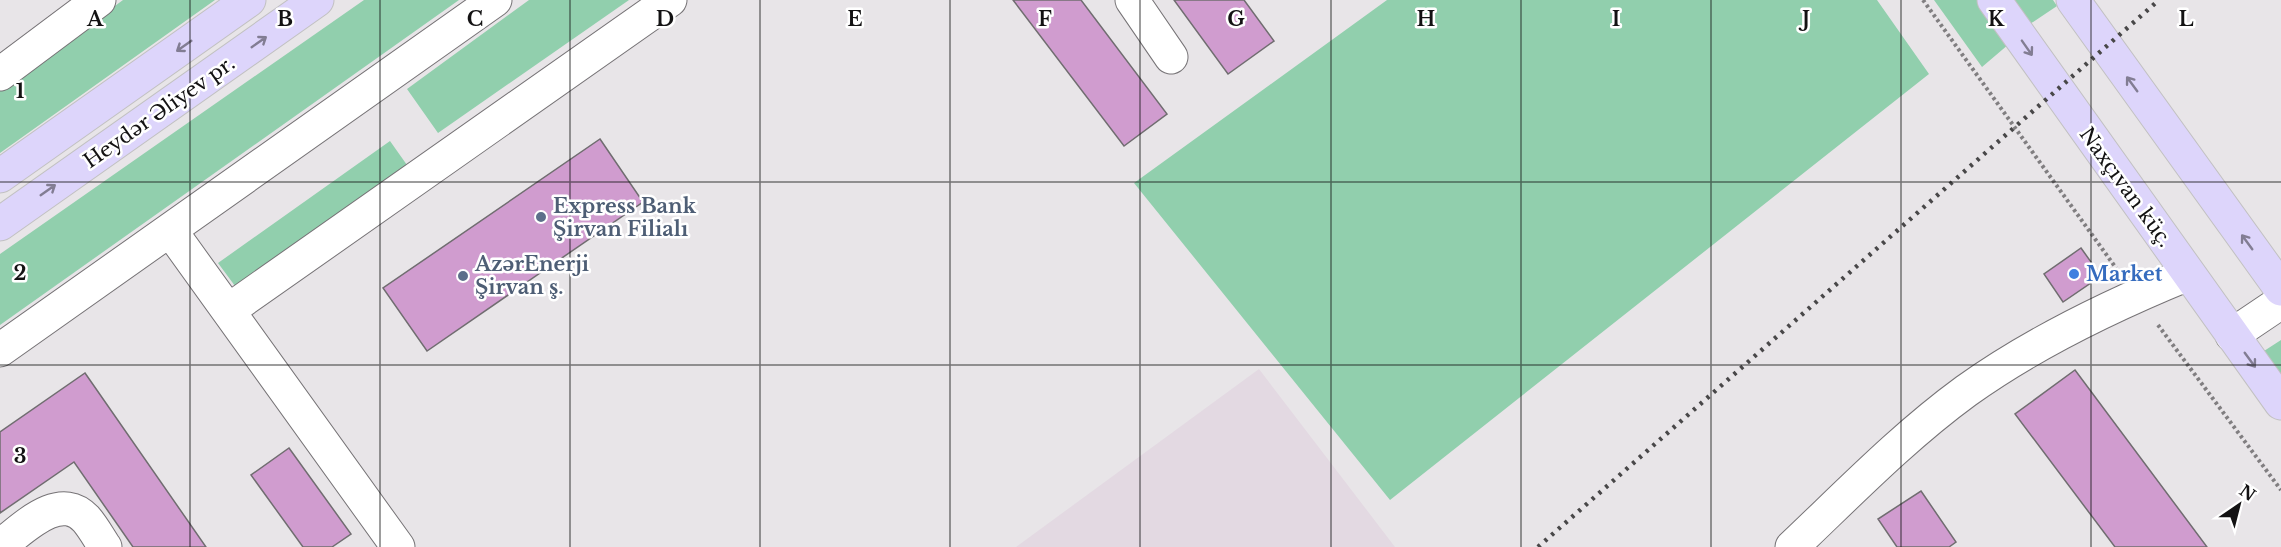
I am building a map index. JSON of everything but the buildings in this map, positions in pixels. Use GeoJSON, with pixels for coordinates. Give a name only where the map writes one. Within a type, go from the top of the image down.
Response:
{"type":"FeatureCollection","features":[{"type":"Feature","properties":{"kind":"main road","name":"Heydər Əliyev pr."},"geometry":{"type":"LineString","coordinates":[[0,176],[249,0]]}},
{"type":"Feature","properties":{"kind":"main road","name":"Heydər Əliyev pr."},"geometry":{"type":"LineString","coordinates":[[0,224],[317,0]]}},
{"type":"Feature","properties":{"kind":"main road","name":"Naxçıvan küç."},"geometry":{"type":"LineString","coordinates":[[1994,0],[2281,403]]}},
{"type":"Feature","properties":{"kind":"main road"},"geometry":{"type":"LineString","coordinates":[[2073,0],[2281,289]]}},
{"type":"Feature","properties":{"kind":"street"},"geometry":{"type":"LineString","coordinates":[[0,74],[99,0]]}},
{"type":"Feature","properties":{"kind":"street"},"geometry":{"type":"LineString","coordinates":[[0,350],[495,0]]}},
{"type":"Feature","properties":{"kind":"street"},"geometry":{"type":"LineString","coordinates":[[229,310],[670,0]]}},
{"type":"Feature","properties":{"kind":"street"},"geometry":{"type":"LineString","coordinates":[[1132,0],[1171,57]]}},
{"type":"Feature","properties":{"kind":"street"},"geometry":{"type":"LineString","coordinates":[[170,230],[398,547]]}},
{"type":"Feature","properties":{"kind":"street"},"geometry":{"type":"LineString","coordinates":[[1792,547],[1912,434],[1967,391],[2012,362],[2136,295],[2188,274]]}},
{"type":"Feature","properties":{"kind":"street"},"geometry":{"type":"LineString","coordinates":[[2232,335],[2281,302]]}},
{"type":"Feature","properties":{"kind":"street"},"geometry":{"type":"LineString","coordinates":[[0,546],[42,514],[63,508],[85,518],[105,547]]}},
{"type":"Feature","properties":{"kind":"path"},"geometry":{"type":"LineString","coordinates":[[1923,0],[2136,295],[2281,490]]}},
{"type":"Feature","properties":{"kind":"shaded area"},"geometry":{"type":"Polygon","coordinates":[[[1259,369],[1395,547],[1016,547],[1259,369]]]}},
{"type":"Feature","properties":{"kind":"green space"},"geometry":{"type":"Polygon","coordinates":[[[123,0],[215,0],[0,153],[0,91],[123,0]]]}},
{"type":"Feature","properties":{"kind":"green space"},"geometry":{"type":"Polygon","coordinates":[[[364,0],[459,0],[0,325],[0,254],[364,0]]]}},
{"type":"Feature","properties":{"kind":"green space"},"geometry":{"type":"Polygon","coordinates":[[[529,0],[629,0],[438,133],[407,89],[529,0]]]}},
{"type":"Feature","properties":{"kind":"green space"},"geometry":{"type":"Polygon","coordinates":[[[1387,0],[1877,0],[1929,74],[1390,500],[1134,183],[1387,0]]]}},
{"type":"Feature","properties":{"kind":"green space"},"geometry":{"type":"Polygon","coordinates":[[[1934,0],[1977,0],[2009,44],[1982,67],[1934,0]]]}},
{"type":"Feature","properties":{"kind":"green space"},"geometry":{"type":"Polygon","coordinates":[[[2013,0],[2053,0],[2057,6],[2030,24],[2013,0]]]}},
{"type":"Feature","properties":{"kind":"green space"},"geometry":{"type":"Polygon","coordinates":[[[390,141],[407,165],[235,286],[218,263],[390,141]]]}},
{"type":"Feature","properties":{"kind":"green space"},"geometry":{"type":"Polygon","coordinates":[[[2281,340],[2281,374],[2264,351],[2281,340]]]}},
{"type":"Feature","properties":{"kind":"railway"},"geometry":{"type":"LineString","coordinates":[[1538,547],[2159,0]]}},
{"type":"Feature","properties":{"kind":"place","name":"Express Bank Şirvan Filialı"},"geometry":{"type":"Point","coordinates":[541,217]}},
{"type":"Feature","properties":{"kind":"place","name":"Market"},"geometry":{"type":"Point","coordinates":[2074,274]}},
{"type":"Feature","properties":{"kind":"place","name":"AzərEnerji Şirvan ş."},"geometry":{"type":"Point","coordinates":[463,276]}}]}
